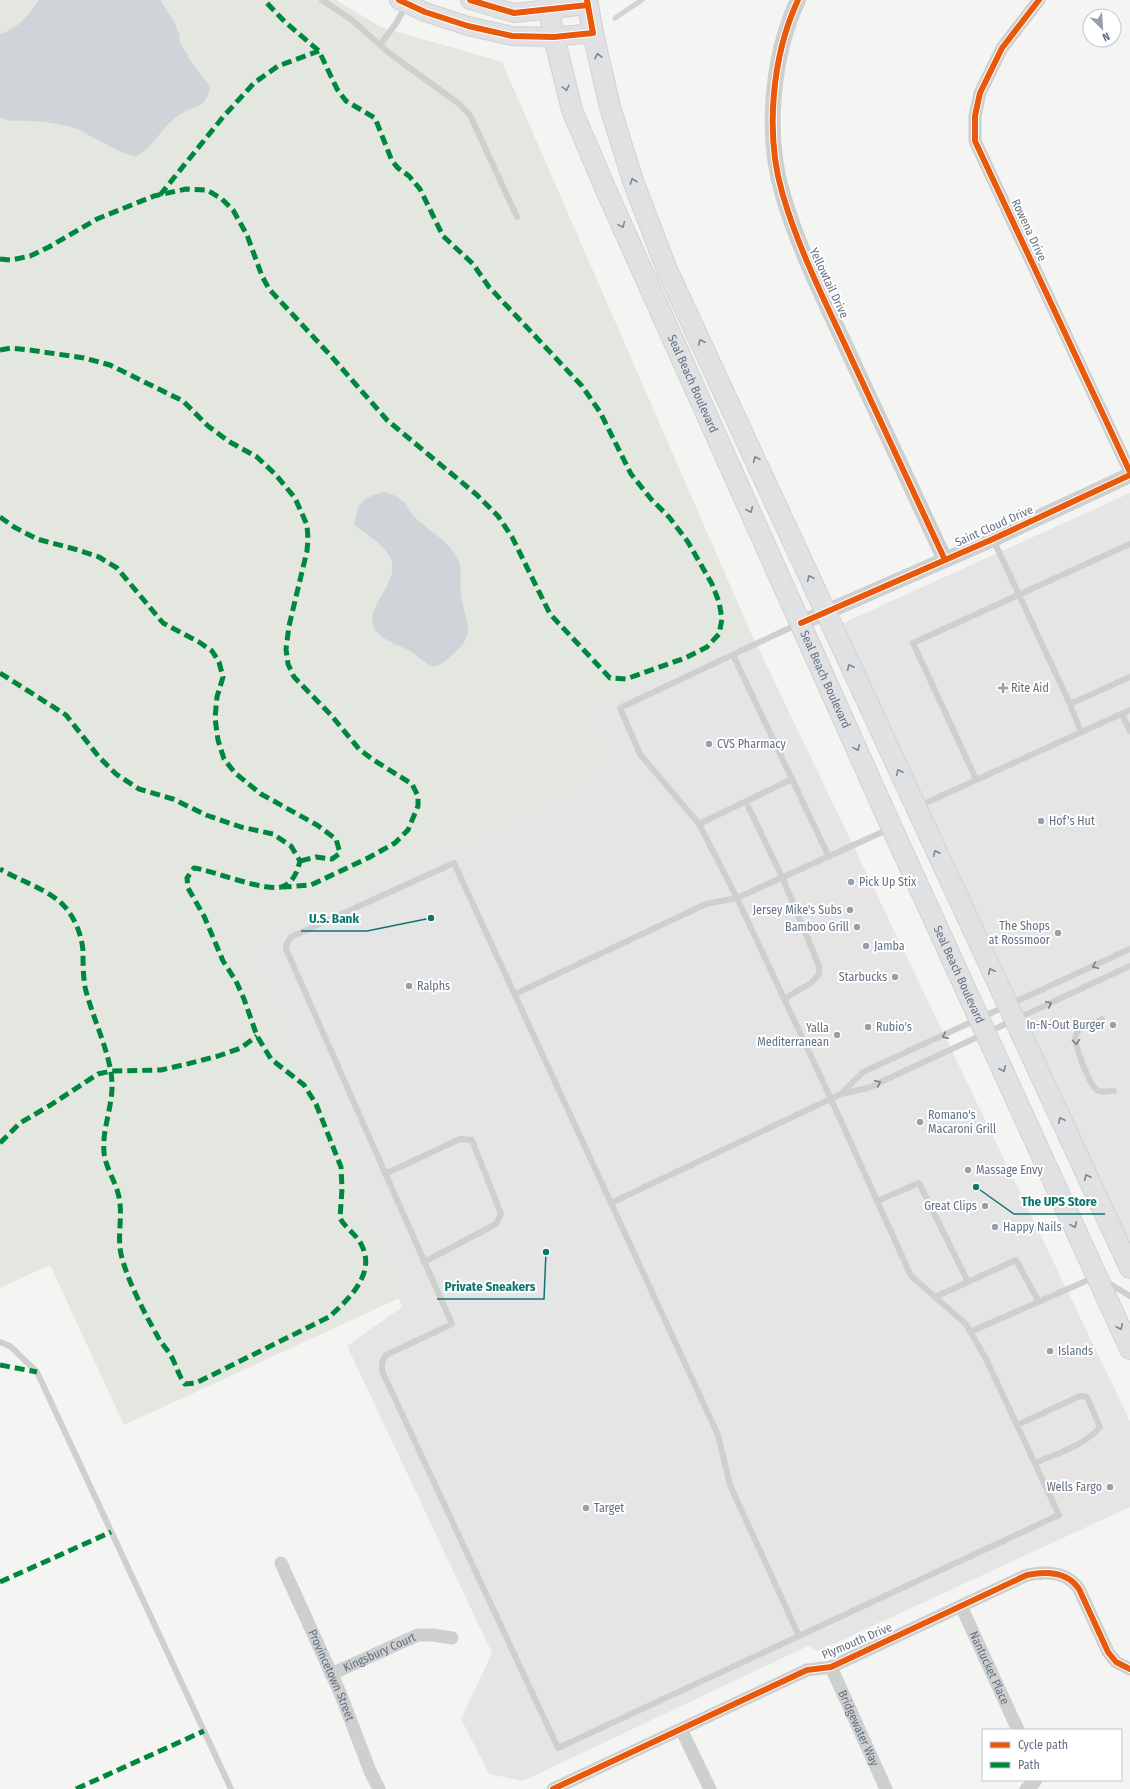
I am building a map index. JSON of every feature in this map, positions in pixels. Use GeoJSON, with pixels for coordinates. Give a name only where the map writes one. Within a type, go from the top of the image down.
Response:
{"type":"FeatureCollection","features":[{"type":"Feature","properties":{"kind":"main road"},"geometry":{"type":"LineString","coordinates":[[470,0],[514,12],[548,5],[588,2]]}},
{"type":"Feature","properties":{"kind":"main road"},"geometry":{"type":"LineString","coordinates":[[403,2],[425,12],[468,26],[512,36],[554,37],[593,33]]}},
{"type":"Feature","properties":{"kind":"main road","name":"Seal Beach Boulevard"},"geometry":{"type":"LineString","coordinates":[[588,2],[593,33],[610,107],[633,181],[667,270],[915,808],[1130,1268]]}},
{"type":"Feature","properties":{"kind":"main road","name":"Seal Beach Boulevard"},"geometry":{"type":"LineString","coordinates":[[548,5],[554,37],[572,110],[606,190],[892,828],[1130,1349]]}},
{"type":"Feature","properties":{"kind":"street","name":"Yellowtail Drive"},"geometry":{"type":"LineString","coordinates":[[798,0],[790,17],[782,48],[775,86],[773,133],[781,191],[803,254],[945,560]]}},
{"type":"Feature","properties":{"kind":"street","name":"Rowena Drive"},"geometry":{"type":"LineString","coordinates":[[1039,0],[1002,48],[980,93],[975,116],[975,141],[1130,472]]}},
{"type":"Feature","properties":{"kind":"street","name":"Saint Cloud Drive"},"geometry":{"type":"LineString","coordinates":[[801,623],[992,539],[1130,475]]}},
{"type":"Feature","properties":{"kind":"street","name":"Provincetown Street"},"geometry":{"type":"LineString","coordinates":[[281,1563],[331,1674],[379,1789]]}},
{"type":"Feature","properties":{"kind":"street","name":"Plymouth Drive"},"geometry":{"type":"LineString","coordinates":[[553,1789],[807,1670],[831,1667],[1027,1575],[1040,1572],[1062,1575],[1074,1582],[1079,1589],[1108,1652],[1116,1662],[1130,1669]]}},
{"type":"Feature","properties":{"kind":"street","name":"Nantucket Place"},"geometry":{"type":"LineString","coordinates":[[961,1606],[1018,1729]]}},
{"type":"Feature","properties":{"kind":"street","name":"Kingsbury Court"},"geometry":{"type":"LineString","coordinates":[[331,1674],[418,1635],[433,1634],[452,1638]]}},
{"type":"Feature","properties":{"kind":"street","name":"Bridgewater Way"},"geometry":{"type":"LineString","coordinates":[[831,1667],[886,1789]]}},
{"type":"Feature","properties":{"kind":"street"},"geometry":{"type":"LineString","coordinates":[[681,1728],[710,1789]]}},
{"type":"Feature","properties":{"kind":"street"},"geometry":{"type":"LineString","coordinates":[[1026,1789],[1035,1781]]}},
{"type":"Feature","properties":{"kind":"lane"},"geometry":{"type":"LineString","coordinates":[[322,0],[352,20],[389,53],[458,103],[470,115],[517,217]]}},
{"type":"Feature","properties":{"kind":"lane"},"geometry":{"type":"LineString","coordinates":[[380,45],[397,22],[403,2]]}},
{"type":"Feature","properties":{"kind":"lane"},"geometry":{"type":"LineString","coordinates":[[992,539],[1070,704],[1081,732]]}},
{"type":"Feature","properties":{"kind":"lane"},"geometry":{"type":"LineString","coordinates":[[976,779],[913,643],[1130,544]]}},
{"type":"Feature","properties":{"kind":"lane"},"geometry":{"type":"LineString","coordinates":[[799,1636],[730,1485],[718,1435],[454,862],[291,937],[287,943],[288,956],[452,1324],[386,1355],[382,1362],[382,1371],[558,1748],[799,1636],[1059,1515],[987,1361],[966,1324],[911,1276],[831,1099],[737,898],[699,824],[640,754],[620,708],[801,623]]}},
{"type":"Feature","properties":{"kind":"lane"},"geometry":{"type":"LineString","coordinates":[[733,655],[829,857]]}},
{"type":"Feature","properties":{"kind":"lane"},"geometry":{"type":"LineString","coordinates":[[1070,704],[1130,677]]}},
{"type":"Feature","properties":{"kind":"lane"},"geometry":{"type":"LineString","coordinates":[[915,808],[1130,710]]}},
{"type":"Feature","properties":{"kind":"lane"},"geometry":{"type":"LineString","coordinates":[[1122,714],[1130,731]]}},
{"type":"Feature","properties":{"kind":"lane"},"geometry":{"type":"LineString","coordinates":[[699,824],[792,779]]}},
{"type":"Feature","properties":{"kind":"lane"},"geometry":{"type":"LineString","coordinates":[[746,802],[783,879],[819,966],[819,974],[811,983],[784,999]]}},
{"type":"Feature","properties":{"kind":"lane"},"geometry":{"type":"LineString","coordinates":[[515,994],[706,904],[737,898],[783,879],[892,828]]}},
{"type":"Feature","properties":{"kind":"lane"},"geometry":{"type":"LineString","coordinates":[[841,1094],[863,1072],[983,1026],[1011,1013],[1130,949]]}},
{"type":"Feature","properties":{"kind":"lane"},"geometry":{"type":"LineString","coordinates":[[611,1203],[841,1094],[868,1088],[983,1026],[1011,1013],[1130,966]]}},
{"type":"Feature","properties":{"kind":"lane"},"geometry":{"type":"LineString","coordinates":[[1102,1019],[1080,1029],[1075,1036],[1075,1046],[1094,1087],[1102,1092],[1114,1091]]}},
{"type":"Feature","properties":{"kind":"lane"},"geometry":{"type":"LineString","coordinates":[[385,1174],[460,1139],[472,1140],[502,1214],[496,1224],[424,1262]]}},
{"type":"Feature","properties":{"kind":"lane"},"geometry":{"type":"LineString","coordinates":[[877,1201],[919,1183],[968,1282]]}},
{"type":"Feature","properties":{"kind":"lane"},"geometry":{"type":"LineString","coordinates":[[935,1297],[1016,1260],[1039,1302]]}},
{"type":"Feature","properties":{"kind":"lane"},"geometry":{"type":"LineString","coordinates":[[970,1332],[1097,1276],[1130,1296]]}},
{"type":"Feature","properties":{"kind":"lane"},"geometry":{"type":"LineString","coordinates":[[0,1342],[10,1346],[37,1372],[231,1789]]}},
{"type":"Feature","properties":{"kind":"lane"},"geometry":{"type":"LineString","coordinates":[[1017,1425],[1080,1396],[1087,1397],[1100,1428],[1095,1434],[1086,1440],[1035,1463]]}},
{"type":"Feature","properties":{"kind":"shaded area"},"geometry":{"type":"Polygon","coordinates":[[[0,0],[336,0],[381,27],[502,62],[751,633],[590,712],[606,751],[596,780],[248,943],[404,1296],[124,1425],[50,1265],[0,1288],[0,0]]]}},
{"type":"Feature","properties":{"kind":"shaded area"},"geometry":{"type":"Polygon","coordinates":[[[39,0],[160,0],[174,22],[179,34],[180,42],[192,63],[210,87],[205,100],[198,106],[182,113],[171,121],[151,145],[135,156],[124,153],[72,127],[47,122],[10,121],[3,119],[0,117],[0,34],[18,25],[39,0]]]}},
{"type":"Feature","properties":{"kind":"shaded area"},"geometry":{"type":"Polygon","coordinates":[[[383,492],[394,495],[404,502],[417,519],[449,546],[458,560],[461,573],[461,594],[467,620],[468,633],[461,646],[453,654],[444,662],[433,667],[410,651],[383,638],[376,631],[373,623],[373,614],[391,576],[392,566],[390,557],[383,548],[354,525],[357,511],[362,502],[365,499],[383,492]]]}},
{"type":"Feature","properties":{"kind":"shaded area","name":"The Shops at Rossmoor"},"geometry":{"type":"Polygon","coordinates":[[[1130,493],[1130,1242],[841,624],[1130,493]]]}},
{"type":"Feature","properties":{"kind":"shaded area"},"geometry":{"type":"Polygon","coordinates":[[[751,633],[1130,1421],[1130,1507],[818,1651],[808,1646],[523,1781],[489,1774],[461,1719],[492,1653],[347,1346],[402,1307],[248,943],[596,780],[606,751],[590,712],[751,633]]]}},
{"type":"Feature","properties":{"kind":"waterway"},"geometry":{"type":"LineString","coordinates":[[615,18],[642,0]]}},
{"type":"Feature","properties":{"kind":"marked path"},"geometry":{"type":"LineString","coordinates":[[0,259],[11,260],[30,256],[49,247],[97,219],[154,196],[186,189],[207,190],[222,199],[233,210],[247,235],[262,276],[269,289],[331,356],[387,420],[477,495],[498,516],[512,537],[550,614],[610,678],[626,679],[685,658],[707,647],[719,634],[722,619],[719,602],[712,584],[688,542],[669,517],[651,499],[631,474],[600,412],[582,386],[489,287],[473,264],[443,236],[420,189],[409,176],[398,168],[392,161],[375,118],[346,101],[337,89],[319,51],[285,22],[264,0]]}},
{"type":"Feature","properties":{"kind":"marked path"},"geometry":{"type":"LineString","coordinates":[[160,195],[223,117],[254,83],[278,66],[319,51]]}},
{"type":"Feature","properties":{"kind":"marked path"},"geometry":{"type":"LineString","coordinates":[[0,350],[11,348],[30,350],[84,358],[110,365],[183,401],[208,426],[228,441],[257,457],[276,475],[295,498],[307,525],[308,539],[307,551],[289,626],[286,649],[288,664],[294,677],[331,715],[359,749],[412,784],[418,796],[418,806],[408,830],[395,843],[368,858],[311,885],[283,887]]}},
{"type":"Feature","properties":{"kind":"marked path"},"geometry":{"type":"LineString","coordinates":[[0,517],[14,527],[37,539],[99,557],[117,568],[163,623],[199,642],[212,651],[219,662],[223,677],[217,697],[215,718],[218,740],[224,759],[235,773],[261,794],[317,825],[336,839],[340,853],[332,859],[316,857],[300,861]]}},
{"type":"Feature","properties":{"kind":"marked path"},"geometry":{"type":"LineString","coordinates":[[0,673],[66,715],[99,757],[116,774],[139,789],[173,799],[206,815],[241,827],[273,834],[291,846],[300,861],[293,879],[284,886],[277,888],[266,887],[194,868],[187,878],[188,888],[204,916],[223,961],[236,981],[257,1036],[271,1059],[304,1085],[316,1104],[341,1167],[342,1189],[340,1218],[361,1244],[365,1255],[366,1265],[363,1275],[352,1294],[329,1317],[196,1383],[185,1384],[170,1354],[159,1339],[142,1307],[127,1275],[121,1254],[119,1197],[106,1163],[104,1152],[105,1134],[112,1092],[111,1072],[105,1048],[85,987],[83,974],[83,951],[80,933],[72,916],[59,901],[0,869]]}},
{"type":"Feature","properties":{"kind":"marked path"},"geometry":{"type":"LineString","coordinates":[[0,1143],[20,1123],[98,1074],[111,1071],[161,1070],[183,1065],[218,1056],[241,1048],[257,1036]]}},
{"type":"Feature","properties":{"kind":"marked path"},"geometry":{"type":"LineString","coordinates":[[0,1365],[37,1372]]}},
{"type":"Feature","properties":{"kind":"marked path"},"geometry":{"type":"LineString","coordinates":[[0,1582],[111,1532]]}},
{"type":"Feature","properties":{"kind":"marked path"},"geometry":{"type":"LineString","coordinates":[[76,1789],[204,1731]]}},
{"type":"Feature","properties":{"kind":"cycle path"},"geometry":{"type":"LineString","coordinates":[[399,0],[425,12],[468,26],[512,36],[554,37],[593,33],[587,0]]}},
{"type":"Feature","properties":{"kind":"cycle path"},"geometry":{"type":"LineString","coordinates":[[470,0],[514,13],[588,5]]}},
{"type":"Feature","properties":{"kind":"cycle path"},"geometry":{"type":"LineString","coordinates":[[798,0],[782,45],[774,95],[774,145],[782,192],[814,279],[945,560]]}},
{"type":"Feature","properties":{"kind":"cycle path"},"geometry":{"type":"LineString","coordinates":[[1039,0],[1002,48],[980,93],[975,116],[975,141],[1130,472]]}},
{"type":"Feature","properties":{"kind":"cycle path"},"geometry":{"type":"LineString","coordinates":[[801,623],[993,539],[1130,475]]}},
{"type":"Feature","properties":{"kind":"cycle path"},"geometry":{"type":"LineString","coordinates":[[553,1789],[807,1670],[831,1667],[1027,1575],[1041,1573],[1056,1574],[1074,1583],[1079,1589],[1108,1652],[1116,1662],[1130,1669]]}},
{"type":"Feature","properties":{"kind":"place","name":"Rite Aid"},"geometry":{"type":"Point","coordinates":[1003,688]}},
{"type":"Feature","properties":{"kind":"place","name":"CVS Pharmacy"},"geometry":{"type":"Point","coordinates":[709,744]}},
{"type":"Feature","properties":{"kind":"place","name":"Hof's Hut"},"geometry":{"type":"Point","coordinates":[1041,821]}},
{"type":"Feature","properties":{"kind":"place","name":"Pick Up Stix"},"geometry":{"type":"Point","coordinates":[851,882]}},
{"type":"Feature","properties":{"kind":"place","name":"Jersey Mike's Subs"},"geometry":{"type":"Point","coordinates":[850,910]}},
{"type":"Feature","properties":{"kind":"place","name":"U.S. Bank"},"geometry":{"type":"Point","coordinates":[431,918]}},
{"type":"Feature","properties":{"kind":"place","name":"Bamboo Grill"},"geometry":{"type":"Point","coordinates":[857,927]}},
{"type":"Feature","properties":{"kind":"place","name":"The Shops at Rossmoor"},"geometry":{"type":"Point","coordinates":[1058,933]}},
{"type":"Feature","properties":{"kind":"place","name":"Jamba"},"geometry":{"type":"Point","coordinates":[866,946]}},
{"type":"Feature","properties":{"kind":"place","name":"Starbucks"},"geometry":{"type":"Point","coordinates":[895,977]}},
{"type":"Feature","properties":{"kind":"place","name":"Ralphs"},"geometry":{"type":"Point","coordinates":[409,986]}},
{"type":"Feature","properties":{"kind":"place","name":"In-N-Out Burger"},"geometry":{"type":"Point","coordinates":[1113,1025]}},
{"type":"Feature","properties":{"kind":"place","name":"Rubio's"},"geometry":{"type":"Point","coordinates":[868,1027]}},
{"type":"Feature","properties":{"kind":"place","name":"Yalla Mediterranean"},"geometry":{"type":"Point","coordinates":[837,1035]}},
{"type":"Feature","properties":{"kind":"place","name":"Romano's Macaroni Grill"},"geometry":{"type":"Point","coordinates":[920,1122]}},
{"type":"Feature","properties":{"kind":"place","name":"Massage Envy"},"geometry":{"type":"Point","coordinates":[968,1170]}},
{"type":"Feature","properties":{"kind":"place","name":"The UPS Store"},"geometry":{"type":"Point","coordinates":[976,1187]}},
{"type":"Feature","properties":{"kind":"place","name":"Great Clips"},"geometry":{"type":"Point","coordinates":[985,1206]}},
{"type":"Feature","properties":{"kind":"place","name":"Happy Nails"},"geometry":{"type":"Point","coordinates":[995,1227]}},
{"type":"Feature","properties":{"kind":"place","name":"Private Sneakers"},"geometry":{"type":"Point","coordinates":[546,1252]}},
{"type":"Feature","properties":{"kind":"place","name":"Islands"},"geometry":{"type":"Point","coordinates":[1050,1351]}},
{"type":"Feature","properties":{"kind":"place","name":"Wells Fargo"},"geometry":{"type":"Point","coordinates":[1110,1487]}},
{"type":"Feature","properties":{"kind":"place","name":"Target"},"geometry":{"type":"Point","coordinates":[586,1508]}}]}
